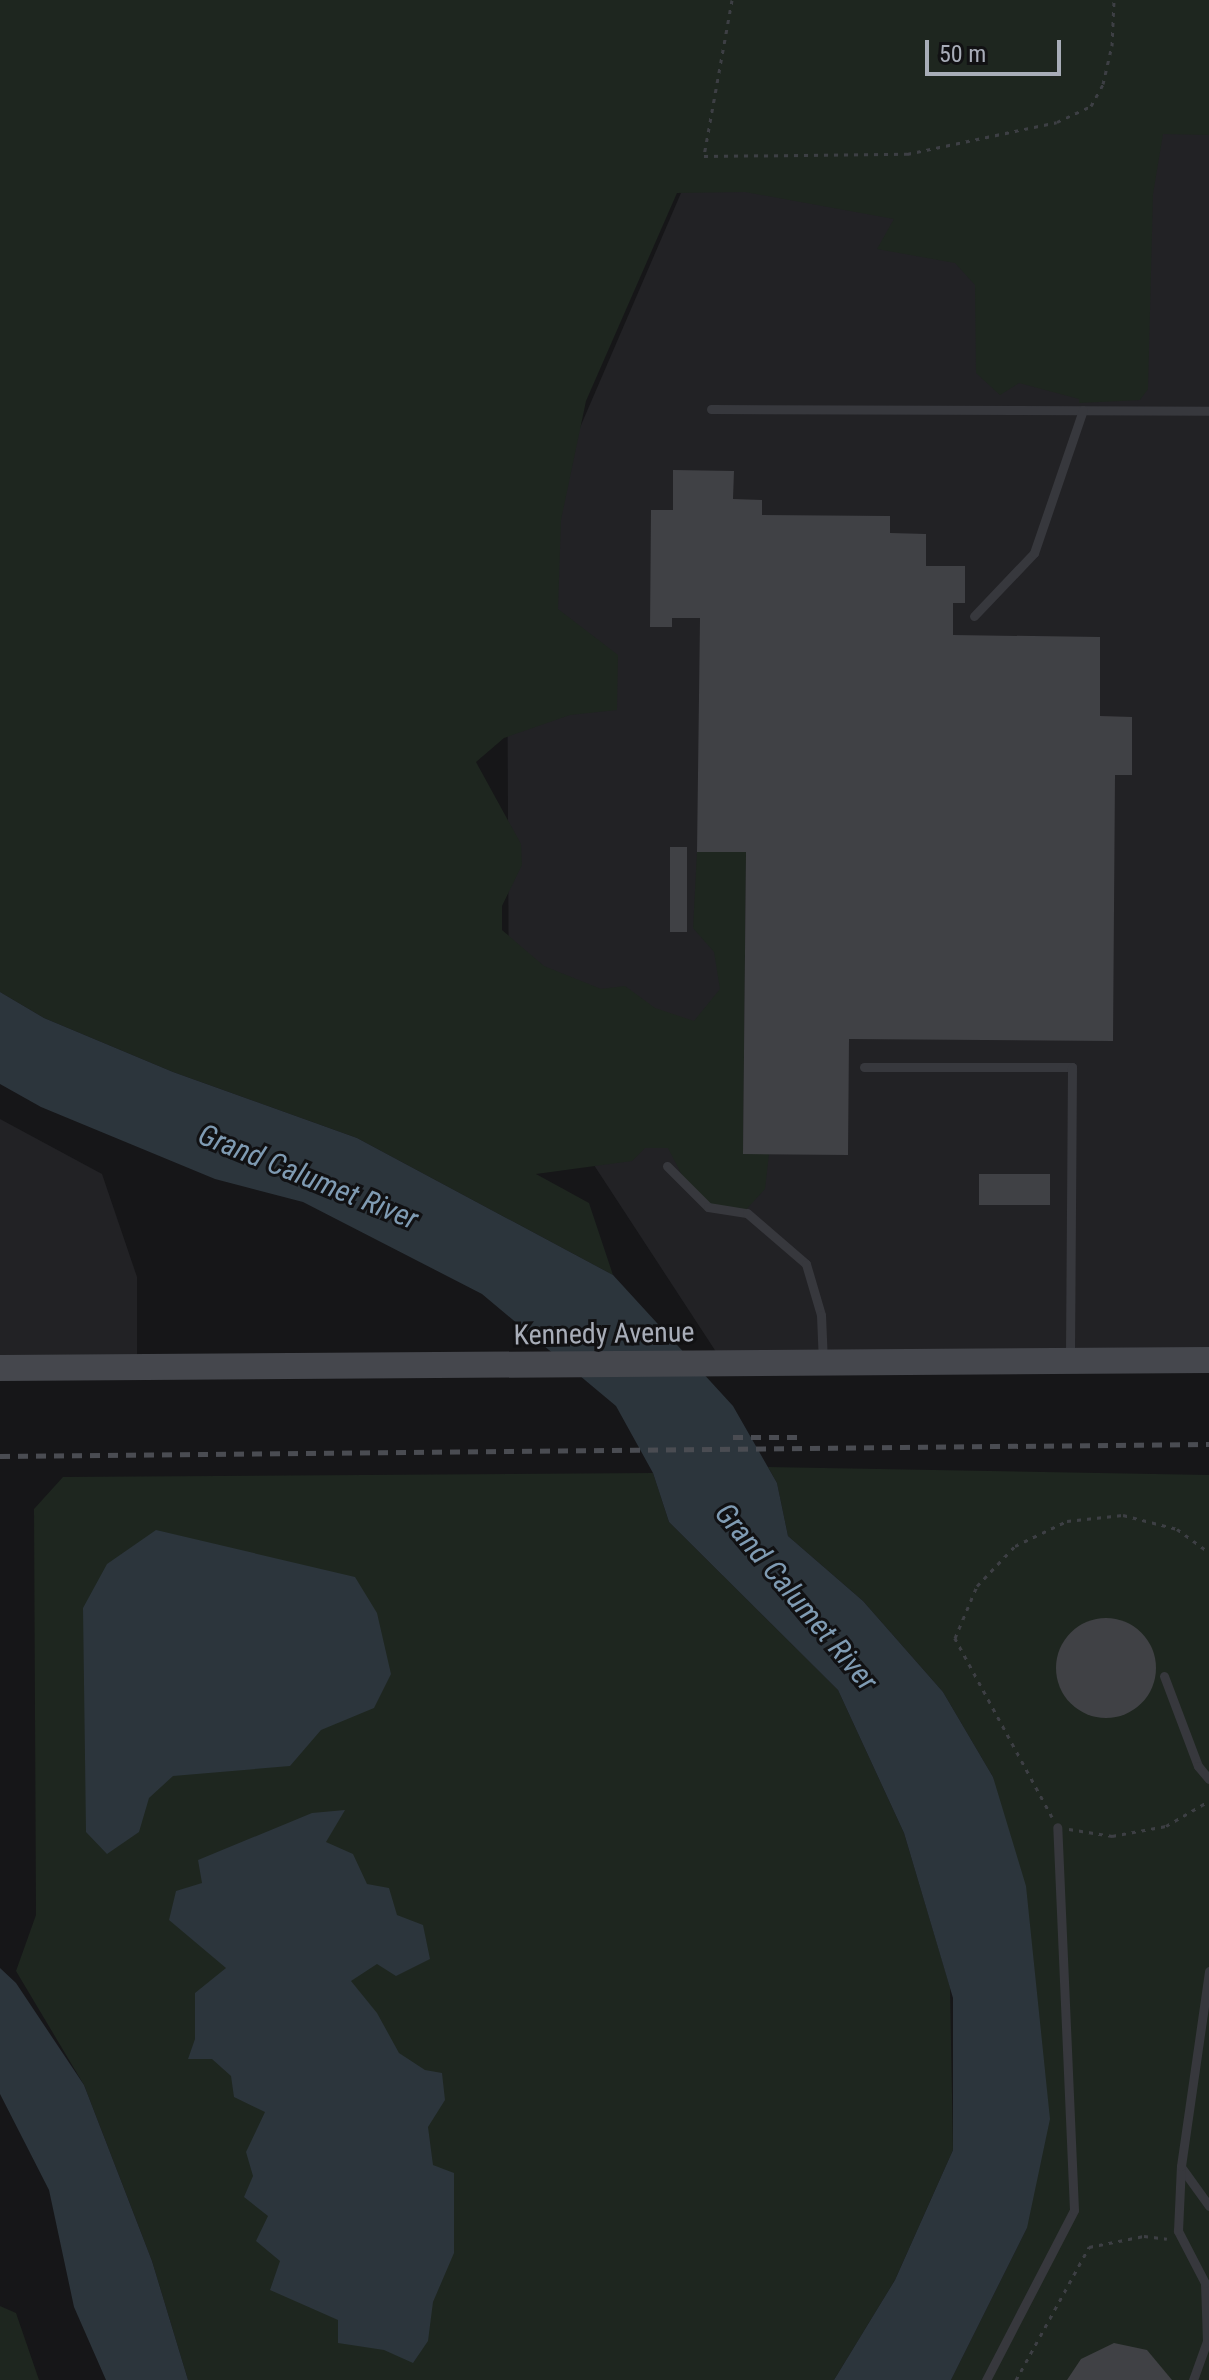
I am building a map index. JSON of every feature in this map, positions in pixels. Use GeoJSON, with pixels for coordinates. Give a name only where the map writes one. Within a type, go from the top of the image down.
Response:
{"type":"FeatureCollection","features":[{"type":"Feature","properties":{"kind":"main road","name":"Kennedy Avenue"},"geometry":{"type":"LineString","coordinates":[[0,1368],[823,1366],[1209,1360]]}},
{"type":"Feature","properties":{"kind":"lane"},"geometry":{"type":"LineString","coordinates":[[711,409],[1209,411]]}},
{"type":"Feature","properties":{"kind":"lane"},"geometry":{"type":"LineString","coordinates":[[974,616],[1034,553],[1083,410]]}},
{"type":"Feature","properties":{"kind":"lane"},"geometry":{"type":"LineString","coordinates":[[864,1067],[1072,1067],[1070,1361]]}},
{"type":"Feature","properties":{"kind":"lane"},"geometry":{"type":"LineString","coordinates":[[667,1166],[708,1207],[747,1213],[806,1264],[821,1315],[823,1366]]}},
{"type":"Feature","properties":{"kind":"lane"},"geometry":{"type":"LineString","coordinates":[[1164,1676],[1198,1766],[1209,1779]]}},
{"type":"Feature","properties":{"kind":"lane"},"geometry":{"type":"LineString","coordinates":[[986,2380],[1074,2210],[1057,1827]]}},
{"type":"Feature","properties":{"kind":"lane"},"geometry":{"type":"LineString","coordinates":[[1193,2380],[1207,2341],[1205,2283],[1178,2231],[1181,2166],[1209,1971]]}},
{"type":"Feature","properties":{"kind":"lane"},"geometry":{"type":"LineString","coordinates":[[1181,2166],[1209,2206]]}},
{"type":"Feature","properties":{"kind":"path"},"geometry":{"type":"LineString","coordinates":[[732,0],[704,156],[907,154],[1057,122],[1091,106],[1103,84],[1112,46],[1114,0]]}},
{"type":"Feature","properties":{"kind":"path"},"geometry":{"type":"LineString","coordinates":[[1209,1552],[1177,1529],[1123,1515],[1067,1521],[1015,1546],[977,1586],[955,1638],[1057,1827],[1112,1836],[1166,1826],[1209,1801]]}},
{"type":"Feature","properties":{"kind":"path"},"geometry":{"type":"LineString","coordinates":[[1016,2380],[1089,2247],[1144,2236],[1183,2240]]}},
{"type":"Feature","properties":{"kind":"shaded area"},"geometry":{"type":"Polygon","coordinates":[[[0,0],[1209,0],[1209,135],[1163,134],[1153,194],[1148,389],[1140,400],[1079,403],[1079,399],[1019,383],[1000,395],[976,373],[975,285],[955,263],[877,249],[894,219],[745,192],[677,193],[586,401],[561,520],[558,609],[618,655],[617,710],[570,715],[504,738],[476,762],[521,844],[522,865],[502,906],[502,930],[544,966],[601,989],[625,986],[655,1008],[694,1021],[720,989],[714,952],[693,928],[697,852],[746,852],[743,1154],[769,1154],[765,1189],[743,1213],[715,1209],[687,1185],[668,1148],[645,1148],[632,1161],[536,1174],[589,1203],[613,1275],[357,1138],[173,1072],[44,1018],[0,992],[0,0]]]}},
{"type":"Feature","properties":{"kind":"shaded area"},"geometry":{"type":"Polygon","coordinates":[[[1209,126],[1209,1360],[724,1364],[509,1035],[507,597],[684,186],[1209,126]]]}},
{"type":"Feature","properties":{"kind":"shaded area"},"geometry":{"type":"Polygon","coordinates":[[[0,1119],[102,1174],[137,1277],[137,1371],[0,1372],[0,1119]]]}},
{"type":"Feature","properties":{"kind":"shaded area"},"geometry":{"type":"Polygon","coordinates":[[[768,1467],[1209,1475],[1209,2380],[951,2380],[1027,2228],[993,1777],[943,1692],[863,1601],[788,1536],[777,1483],[768,1467]]]}},
{"type":"Feature","properties":{"kind":"shaded area"},"geometry":{"type":"Polygon","coordinates":[[[653,1473],[669,1522],[838,1690],[904,1833],[950,1987],[953,2150],[895,2280],[834,2380],[188,2380],[152,2261],[84,2085],[16,1971],[36,1915],[34,1509],[63,1477],[653,1473]]]}},
{"type":"Feature","properties":{"kind":"shaded area"},"geometry":{"type":"Polygon","coordinates":[[[0,2306],[16,2313],[39,2380],[0,2380],[0,2306]]]}},
{"type":"Feature","properties":{"kind":"water","name":"Grand Calumet River"},"geometry":{"type":"Polygon","coordinates":[[[0,992],[44,1018],[173,1072],[357,1138],[613,1275],[733,1406],[777,1483],[788,1536],[863,1601],[943,1692],[993,1777],[1026,1886],[1050,2119],[1027,2228],[951,2380],[834,2380],[895,2280],[953,2150],[953,1998],[904,1833],[838,1690],[669,1522],[653,1473],[616,1406],[482,1294],[303,1202],[215,1179],[41,1107],[0,1084],[0,992]]]}},
{"type":"Feature","properties":{"kind":"water"},"geometry":{"type":"Polygon","coordinates":[[[156,1530],[355,1577],[377,1613],[391,1674],[374,1708],[321,1730],[290,1766],[173,1776],[149,1798],[139,1832],[107,1854],[86,1832],[83,1608],[107,1564],[156,1530]]]}},
{"type":"Feature","properties":{"kind":"water"},"geometry":{"type":"Polygon","coordinates":[[[345,1810],[326,1842],[353,1854],[367,1884],[389,1888],[397,1915],[423,1925],[430,1959],[396,1976],[377,1964],[351,1981],[377,2013],[399,2053],[425,2070],[442,2073],[445,2100],[428,2127],[433,2165],[454,2173],[454,2253],[433,2302],[428,2341],[413,2363],[384,2350],[338,2343],[338,2320],[270,2290],[280,2261],[256,2241],[268,2216],[244,2197],[253,2176],[246,2152],[265,2112],[234,2097],[231,2076],[212,2059],[188,2059],[195,2039],[195,1993],[226,1968],[169,1920],[176,1891],[202,1883],[198,1860],[312,1813],[345,1810]]]}},
{"type":"Feature","properties":{"kind":"water"},"geometry":{"type":"Polygon","coordinates":[[[0,1968],[16,1983],[84,2085],[152,2261],[188,2380],[106,2380],[74,2307],[49,2190],[0,2094],[0,1968]]]}},
{"type":"Feature","properties":{"kind":"building"},"geometry":{"type":"Polygon","coordinates":[[[673,470],[734,471],[733,499],[762,500],[762,515],[890,516],[890,533],[926,534],[926,566],[965,566],[965,603],[953,603],[953,635],[1100,637],[1100,716],[1132,717],[1132,775],[1115,775],[1113,1041],[849,1039],[848,1155],[743,1154],[746,852],[697,852],[700,618],[672,618],[672,627],[650,627],[651,510],[673,510],[673,470]]]}},
{"type":"Feature","properties":{"kind":"building"},"geometry":{"type":"Polygon","coordinates":[[[670,847],[687,847],[687,932],[670,932],[670,847]]]}},
{"type":"Feature","properties":{"kind":"building"},"geometry":{"type":"Polygon","coordinates":[[[979,1174],[1050,1174],[1050,1205],[979,1205],[979,1174]]]}},
{"type":"Feature","properties":{"kind":"building"},"geometry":{"type":"Polygon","coordinates":[[[1106,1618],[1125,1622],[1141,1633],[1152,1649],[1156,1668],[1152,1687],[1141,1703],[1125,1714],[1106,1718],[1087,1714],[1071,1703],[1060,1687],[1056,1668],[1060,1649],[1071,1633],[1087,1622],[1106,1618]]]}},
{"type":"Feature","properties":{"kind":"building"},"geometry":{"type":"Polygon","coordinates":[[[1114,2343],[1147,2350],[1172,2380],[1067,2380],[1081,2359],[1114,2343]]]}},
{"type":"Feature","properties":{"kind":"railway"},"geometry":{"type":"LineString","coordinates":[[733,1437],[797,1437]]}},
{"type":"Feature","properties":{"kind":"railway"},"geometry":{"type":"LineString","coordinates":[[0,1456],[1209,1444]]}}]}
